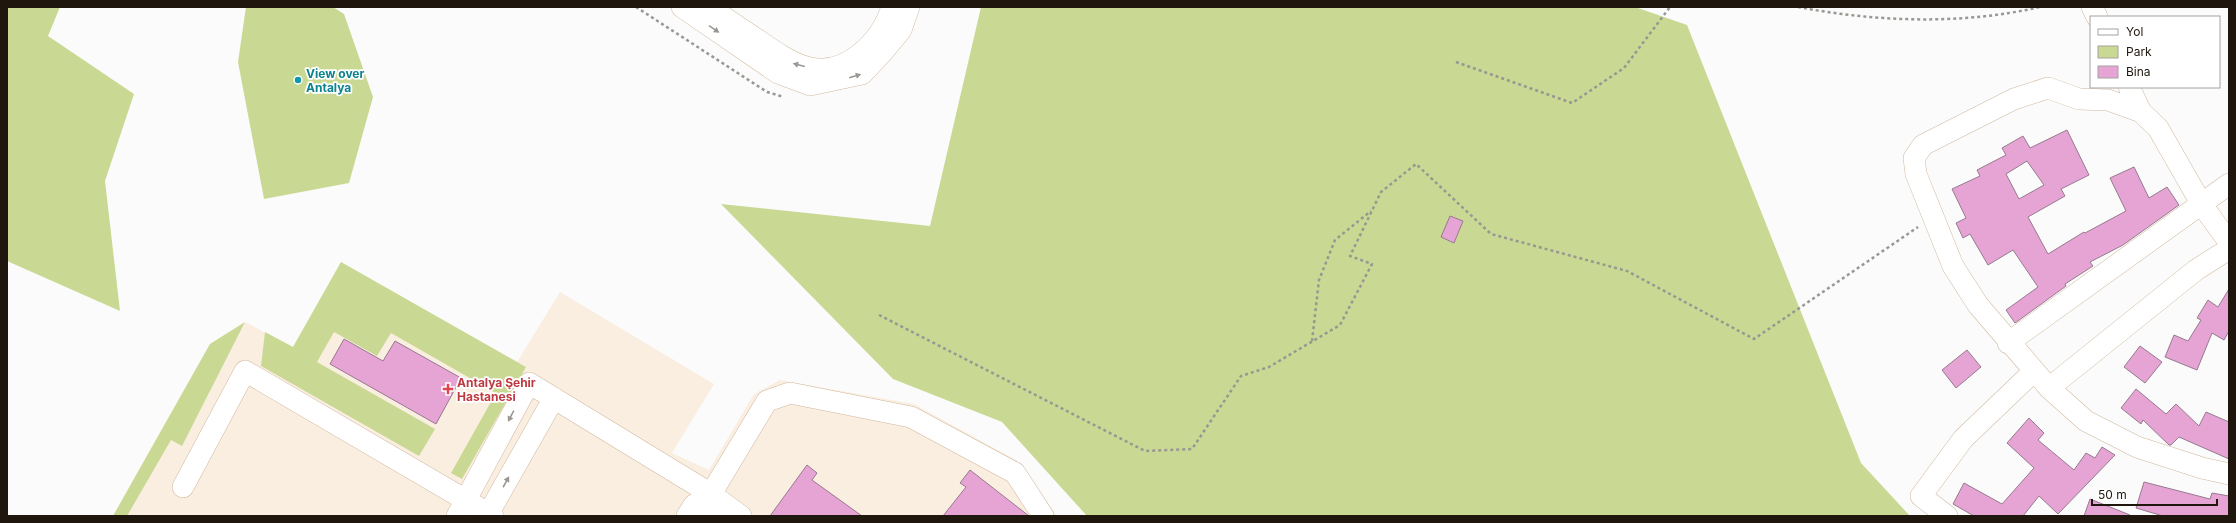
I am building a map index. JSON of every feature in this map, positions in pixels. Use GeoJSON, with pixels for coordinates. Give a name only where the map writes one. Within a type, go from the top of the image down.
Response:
{"type":"FeatureCollection","features":[{"type":"Feature","properties":{"kind":"street"},"geometry":{"type":"LineString","coordinates":[[682,7],[778,73],[810,85],[862,74],[901,30],[909,7]]}},
{"type":"Feature","properties":{"kind":"street"},"geometry":{"type":"LineString","coordinates":[[709,7],[791,63],[815,69],[834,68],[854,60],[873,44],[889,16],[892,7]]}},
{"type":"Feature","properties":{"kind":"street"},"geometry":{"type":"LineString","coordinates":[[2141,112],[2108,100],[2080,99],[2048,88],[2014,99],[1931,141],[1918,151],[1914,166],[1953,266],[1978,305],[2008,343],[2049,388],[2086,421],[2137,447],[2202,468],[2229,474]]}},
{"type":"Feature","properties":{"kind":"street"},"geometry":{"type":"LineString","coordinates":[[2129,88],[2141,112],[2158,128],[2202,205],[2229,242]]}},
{"type":"Feature","properties":{"kind":"street"},"geometry":{"type":"LineString","coordinates":[[2008,343],[2202,205],[2229,184]]}},
{"type":"Feature","properties":{"kind":"street"},"geometry":{"type":"LineString","coordinates":[[2049,388],[2196,270],[2229,249]]}},
{"type":"Feature","properties":{"kind":"street"},"geometry":{"type":"LineString","coordinates":[[183,487],[245,371],[462,508],[490,515],[554,398]]}},
{"type":"Feature","properties":{"kind":"street"},"geometry":{"type":"LineString","coordinates":[[1947,516],[1921,496],[1963,439],[2034,371]]}},
{"type":"Feature","properties":{"kind":"street"},"geometry":{"type":"LineString","coordinates":[[462,508],[529,382],[711,494],[741,516]]}},
{"type":"Feature","properties":{"kind":"street"},"geometry":{"type":"LineString","coordinates":[[687,516],[694,505],[711,494],[766,401],[790,393],[911,417],[1015,473],[1043,516]]}},
{"type":"Feature","properties":{"kind":"street"},"geometry":{"type":"LineString","coordinates":[[711,494],[711,516]]}},
{"type":"Feature","properties":{"kind":"path"},"geometry":{"type":"LineString","coordinates":[[1456,62],[1572,103],[1624,68],[1670,7]]}},
{"type":"Feature","properties":{"kind":"path"},"geometry":{"type":"LineString","coordinates":[[1798,7],[1844,16],[1944,19],[2022,11],[2040,7]]}},
{"type":"Feature","properties":{"kind":"path"},"geometry":{"type":"LineString","coordinates":[[879,315],[1145,451],[1192,449],[1241,376],[1269,367],[1340,325],[1372,264],[1350,256],[1382,192],[1416,164],[1491,234],[1627,271],[1754,339],[1933,216]]}},
{"type":"Feature","properties":{"kind":"path"},"geometry":{"type":"LineString","coordinates":[[1312,341],[1319,280],[1335,240],[1373,209]]}},
{"type":"Feature","properties":{"kind":"shaded area","name":"Antalya Şehir Hastanesi"},"geometry":{"type":"Polygon","coordinates":[[[341,262],[517,362],[560,292],[714,384],[672,453],[709,470],[754,394],[780,380],[914,404],[1021,463],[1057,516],[113,516],[210,344],[245,322],[293,347],[341,262]]]}},
{"type":"Feature","properties":{"kind":"green space"},"geometry":{"type":"Polygon","coordinates":[[[7,7],[60,7],[48,36],[134,94],[105,181],[120,311],[7,261],[7,7]]]}},
{"type":"Feature","properties":{"kind":"green space"},"geometry":{"type":"Polygon","coordinates":[[[246,7],[333,7],[344,14],[373,97],[349,183],[264,199],[238,62],[246,7]]]}},
{"type":"Feature","properties":{"kind":"green space"},"geometry":{"type":"Polygon","coordinates":[[[981,7],[1635,7],[1687,25],[1861,463],[1910,516],[1087,516],[1002,422],[893,379],[721,204],[930,226],[981,7]]]}},
{"type":"Feature","properties":{"kind":"green space"},"geometry":{"type":"Polygon","coordinates":[[[341,262],[526,367],[462,479],[451,473],[496,393],[391,333],[377,356],[334,332],[317,362],[435,429],[419,456],[261,366],[265,332],[293,347],[341,262]]]}},
{"type":"Feature","properties":{"kind":"green space"},"geometry":{"type":"Polygon","coordinates":[[[245,322],[182,446],[171,440],[127,516],[113,516],[210,344],[245,322]]]}},
{"type":"Feature","properties":{"kind":"building"},"geometry":{"type":"Polygon","coordinates":[[[2067,130],[2089,175],[2061,189],[2065,196],[2028,217],[2048,254],[2084,232],[2085,233],[2126,211],[2110,178],[2134,167],[2149,198],[2167,187],[2179,205],[2123,245],[2090,262],[2093,266],[2065,284],[2066,286],[2015,323],[2006,310],[2038,287],[2013,250],[1988,265],[1970,234],[1963,238],[1956,223],[1966,218],[1952,189],[1980,176],[1977,170],[2006,155],[2002,148],[2023,136],[2030,148],[2067,130]],[[2027,161],[2006,174],[2019,199],[2044,185],[2027,161]]]}},
{"type":"Feature","properties":{"kind":"building"},"geometry":{"type":"Polygon","coordinates":[[[1450,216],[1463,221],[1454,243],[1441,237],[1450,216]]]}},
{"type":"Feature","properties":{"kind":"building"},"geometry":{"type":"Polygon","coordinates":[[[2229,289],[2229,331],[2224,340],[2212,333],[2197,370],[2165,357],[2174,335],[2188,341],[2201,320],[2197,318],[2208,300],[2218,307],[2229,289]]]}},
{"type":"Feature","properties":{"kind":"building"},"geometry":{"type":"Polygon","coordinates":[[[344,339],[383,361],[395,341],[461,378],[436,424],[330,364],[344,339]]]}},
{"type":"Feature","properties":{"kind":"building"},"geometry":{"type":"Polygon","coordinates":[[[2140,346],[2162,362],[2145,383],[2124,367],[2140,346]]]}},
{"type":"Feature","properties":{"kind":"building"},"geometry":{"type":"Polygon","coordinates":[[[1967,350],[1981,367],[1956,388],[1942,370],[1967,350]]]}},
{"type":"Feature","properties":{"kind":"building"},"geometry":{"type":"Polygon","coordinates":[[[2136,389],[2166,414],[2176,404],[2199,426],[2206,412],[2229,422],[2229,459],[2179,437],[2171,445],[2169,445],[2143,420],[2141,424],[2121,408],[2136,389]]]}},
{"type":"Feature","properties":{"kind":"building"},"geometry":{"type":"Polygon","coordinates":[[[2029,418],[2044,433],[2038,440],[2074,470],[2086,453],[2095,458],[2102,447],[2115,455],[2058,514],[2039,496],[2023,516],[1974,516],[1953,504],[1964,483],[2002,504],[2034,468],[2007,443],[2029,418]]]}},
{"type":"Feature","properties":{"kind":"building"},"geometry":{"type":"Polygon","coordinates":[[[807,465],[817,473],[812,480],[862,516],[770,516],[807,465]]]}},
{"type":"Feature","properties":{"kind":"building"},"geometry":{"type":"Polygon","coordinates":[[[970,470],[1029,516],[943,516],[966,487],[960,483],[970,470]]]}},
{"type":"Feature","properties":{"kind":"building"},"geometry":{"type":"Polygon","coordinates":[[[2144,482],[2210,499],[2212,493],[2229,496],[2229,516],[2163,516],[2136,508],[2144,482]]]}},
{"type":"Feature","properties":{"kind":"building"},"geometry":{"type":"Polygon","coordinates":[[[2090,499],[2130,515],[2130,516],[2084,516],[2090,499]]]}},
{"type":"Feature","properties":{"kind":"place","name":"View over Antalya"},"geometry":{"type":"Point","coordinates":[298,80]}},
{"type":"Feature","properties":{"kind":"place","name":"Antalya Şehir Hastanesi"},"geometry":{"type":"Point","coordinates":[448,389]}}]}
